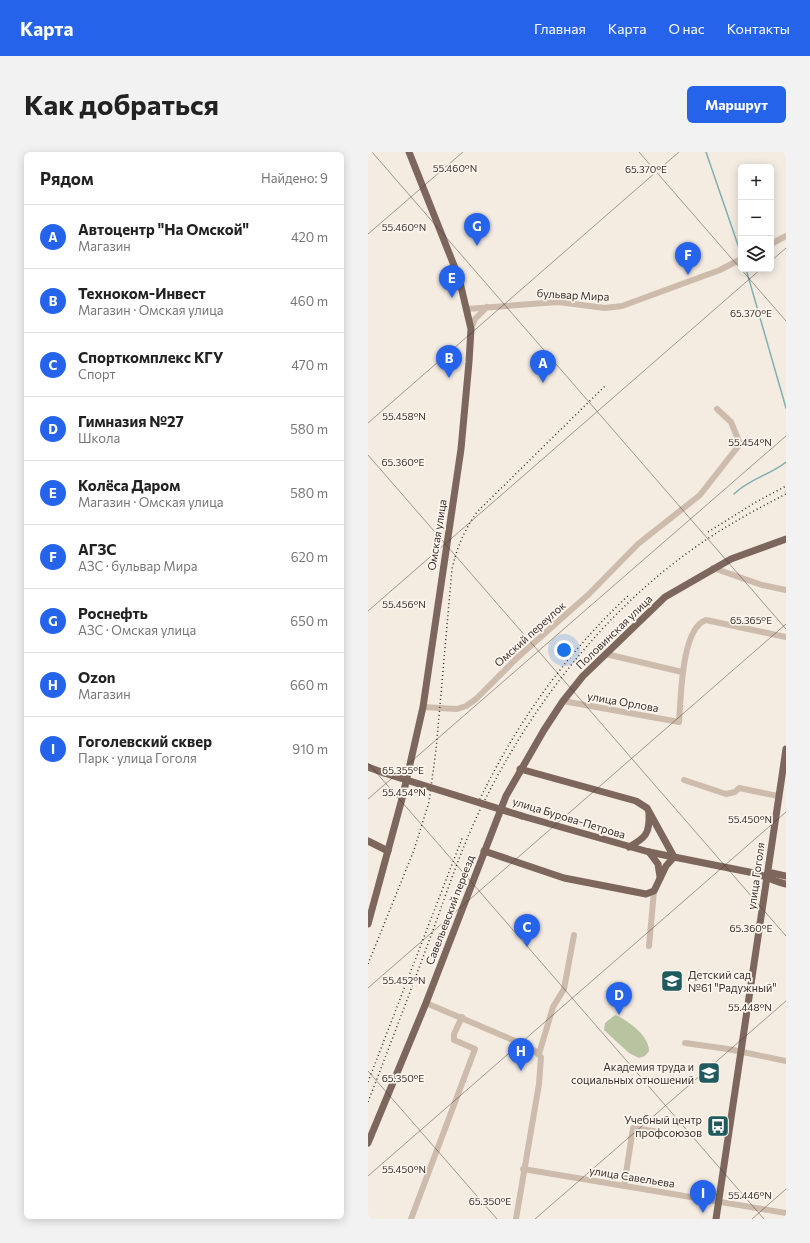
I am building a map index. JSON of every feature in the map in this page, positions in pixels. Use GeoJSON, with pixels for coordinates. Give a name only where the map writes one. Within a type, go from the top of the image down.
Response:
{"type":"FeatureCollection","features":[{"type":"Feature","properties":{"kind":"main road","name":"Омская улица"},"geometry":{"type":"LineString","coordinates":[[368,924],[388,851],[423,707],[461,448],[471,329],[467,308],[448,247],[409,152]]}},
{"type":"Feature","properties":{"kind":"main road","name":"Половинская улица"},"geometry":{"type":"LineString","coordinates":[[506,796],[520,769],[563,701],[583,676],[666,597],[713,568],[731,559],[786,539]]}},
{"type":"Feature","properties":{"kind":"main road","name":"улица Гоголя"},"geometry":{"type":"LineString","coordinates":[[716,1219],[739,1053],[786,750]]}},
{"type":"Feature","properties":{"kind":"main road","name":"улица Бурова-Петрова"},"geometry":{"type":"LineString","coordinates":[[368,767],[522,816],[629,847],[766,876],[771,881],[786,884]]}},
{"type":"Feature","properties":{"kind":"main road"},"geometry":{"type":"LineString","coordinates":[[484,851],[565,878],[646,894],[654,891],[660,877],[674,857],[647,808],[636,801],[520,769]]}},
{"type":"Feature","properties":{"kind":"main road","name":"Савельевский переезд"},"geometry":{"type":"LineString","coordinates":[[368,1143],[426,1003],[506,796]]}},
{"type":"Feature","properties":{"kind":"main road"},"geometry":{"type":"LineString","coordinates":[[629,847],[643,839],[647,832],[650,824],[649,812]]}},
{"type":"Feature","properties":{"kind":"main road"},"geometry":{"type":"LineString","coordinates":[[368,841],[388,851]]}},
{"type":"Feature","properties":{"kind":"main road"},"geometry":{"type":"LineString","coordinates":[[649,852],[658,864],[660,877]]}},
{"type":"Feature","properties":{"kind":"main road","name":"улица Бурова-Петрова"},"geometry":{"type":"LineString","coordinates":[[766,876],[772,873],[786,876]]}},
{"type":"Feature","properties":{"kind":"street"},"geometry":{"type":"LineString","coordinates":[[774,242],[786,236]]}},
{"type":"Feature","properties":{"kind":"street","name":"бульвар Мира"},"geometry":{"type":"LineString","coordinates":[[467,308],[558,302],[593,307],[622,306],[720,270],[738,261]]}},
{"type":"Feature","properties":{"kind":"street"},"geometry":{"type":"LineString","coordinates":[[471,329],[475,319],[487,307]]}},
{"type":"Feature","properties":{"kind":"street","name":"Омский переулок"},"geometry":{"type":"LineString","coordinates":[[423,707],[457,709],[466,706],[476,699],[517,658],[589,594],[638,544],[700,495],[740,444],[731,422],[717,409]]}},
{"type":"Feature","properties":{"kind":"street"},"geometry":{"type":"LineString","coordinates":[[713,568],[762,585],[786,590]]}},
{"type":"Feature","properties":{"kind":"street"},"geometry":{"type":"LineString","coordinates":[[606,654],[682,672],[694,629],[700,622],[706,620],[786,637]]}},
{"type":"Feature","properties":{"kind":"street","name":"улица Орлова"},"geometry":{"type":"LineString","coordinates":[[563,701],[679,722],[682,672]]}},
{"type":"Feature","properties":{"kind":"street"},"geometry":{"type":"LineString","coordinates":[[684,780],[726,794],[734,792],[739,788],[778,796]]}},
{"type":"Feature","properties":{"kind":"street"},"geometry":{"type":"LineString","coordinates":[[649,946],[654,891]]}},
{"type":"Feature","properties":{"kind":"street"},"geometry":{"type":"LineString","coordinates":[[516,1219],[523,1169],[539,1084],[540,1056],[553,1007],[564,989],[574,935]]}},
{"type":"Feature","properties":{"kind":"street"},"geometry":{"type":"LineString","coordinates":[[426,1003],[462,1017],[520,1043],[540,1056]]}},
{"type":"Feature","properties":{"kind":"street"},"geometry":{"type":"LineString","coordinates":[[411,1219],[475,1049],[454,1040],[454,1034],[462,1017]]}},
{"type":"Feature","properties":{"kind":"street"},"geometry":{"type":"LineString","coordinates":[[685,1043],[728,1049],[739,1053],[786,1061]]}},
{"type":"Feature","properties":{"kind":"street"},"geometry":{"type":"LineString","coordinates":[[624,1186],[633,1128],[659,1132]]}},
{"type":"Feature","properties":{"kind":"street","name":"улица Савельева"},"geometry":{"type":"LineString","coordinates":[[523,1169],[786,1213]]}},
{"type":"Feature","properties":{"kind":"green space"},"geometry":{"type":"Polygon","coordinates":[[[615,1015],[626,1021],[642,1034],[646,1040],[649,1051],[645,1056],[639,1058],[629,1053],[604,1030],[605,1023],[615,1015]]]}},
{"type":"Feature","properties":{"kind":"waterway"},"geometry":{"type":"LineString","coordinates":[[706,152],[738,245]]}},
{"type":"Feature","properties":{"kind":"waterway"},"geometry":{"type":"LineString","coordinates":[[747,272],[786,408]]}},
{"type":"Feature","properties":{"kind":"waterway"},"geometry":{"type":"LineString","coordinates":[[734,494],[746,484],[786,462]]}},
{"type":"Feature","properties":{"kind":"railway"},"geometry":{"type":"LineString","coordinates":[[368,964],[414,850],[429,802],[436,750],[452,569],[456,553],[468,526],[477,512],[605,386]]}},
{"type":"Feature","properties":{"kind":"railway"},"geometry":{"type":"LineString","coordinates":[[708,532],[756,502],[786,486]]}},
{"type":"Feature","properties":{"kind":"railway"},"geometry":{"type":"LineString","coordinates":[[368,1102],[459,860],[479,812],[499,773],[521,736],[546,699],[572,664],[601,630],[632,599],[665,570],[721,530],[786,494]]}},
{"type":"Feature","properties":{"kind":"railway"},"geometry":{"type":"LineString","coordinates":[[478,803],[508,746],[544,691],[584,641],[630,594]]}},
{"type":"Feature","properties":{"kind":"railway"},"geometry":{"type":"LineString","coordinates":[[368,1082],[463,836]]}},
{"type":"Feature","properties":{"kind":"place","name":"Роснефть"},"geometry":{"type":"Point","coordinates":[477,246]}},
{"type":"Feature","properties":{"kind":"place","name":"АГЗС"},"geometry":{"type":"Point","coordinates":[688,275]}},
{"type":"Feature","properties":{"kind":"place","name":"Колёса Даром"},"geometry":{"type":"Point","coordinates":[452,298]}},
{"type":"Feature","properties":{"kind":"place","name":"Техноком-Инвест"},"geometry":{"type":"Point","coordinates":[449,378]}},
{"type":"Feature","properties":{"kind":"place","name":"Автоцентр \"На Омской\""},"geometry":{"type":"Point","coordinates":[543,383]}},
{"type":"Feature","properties":{"kind":"place","name":"Спорткомплекс КГУ"},"geometry":{"type":"Point","coordinates":[527,947]}},
{"type":"Feature","properties":{"kind":"place","name":"Детский сад №61 \"Радужный\""},"geometry":{"type":"Point","coordinates":[672,981]}},
{"type":"Feature","properties":{"kind":"place","name":"Гимназия №27"},"geometry":{"type":"Point","coordinates":[619,1015]}},
{"type":"Feature","properties":{"kind":"place","name":"Ozon"},"geometry":{"type":"Point","coordinates":[521,1071]}},
{"type":"Feature","properties":{"kind":"place","name":"Академия труда и социальных отношений"},"geometry":{"type":"Point","coordinates":[709,1073]}},
{"type":"Feature","properties":{"kind":"place","name":"Учебный центр профсоюзов"},"geometry":{"type":"Point","coordinates":[718,1126]}},
{"type":"Feature","properties":{"kind":"place","name":"Гоголевский сквер"},"geometry":{"type":"Point","coordinates":[703,1213]}}]}
